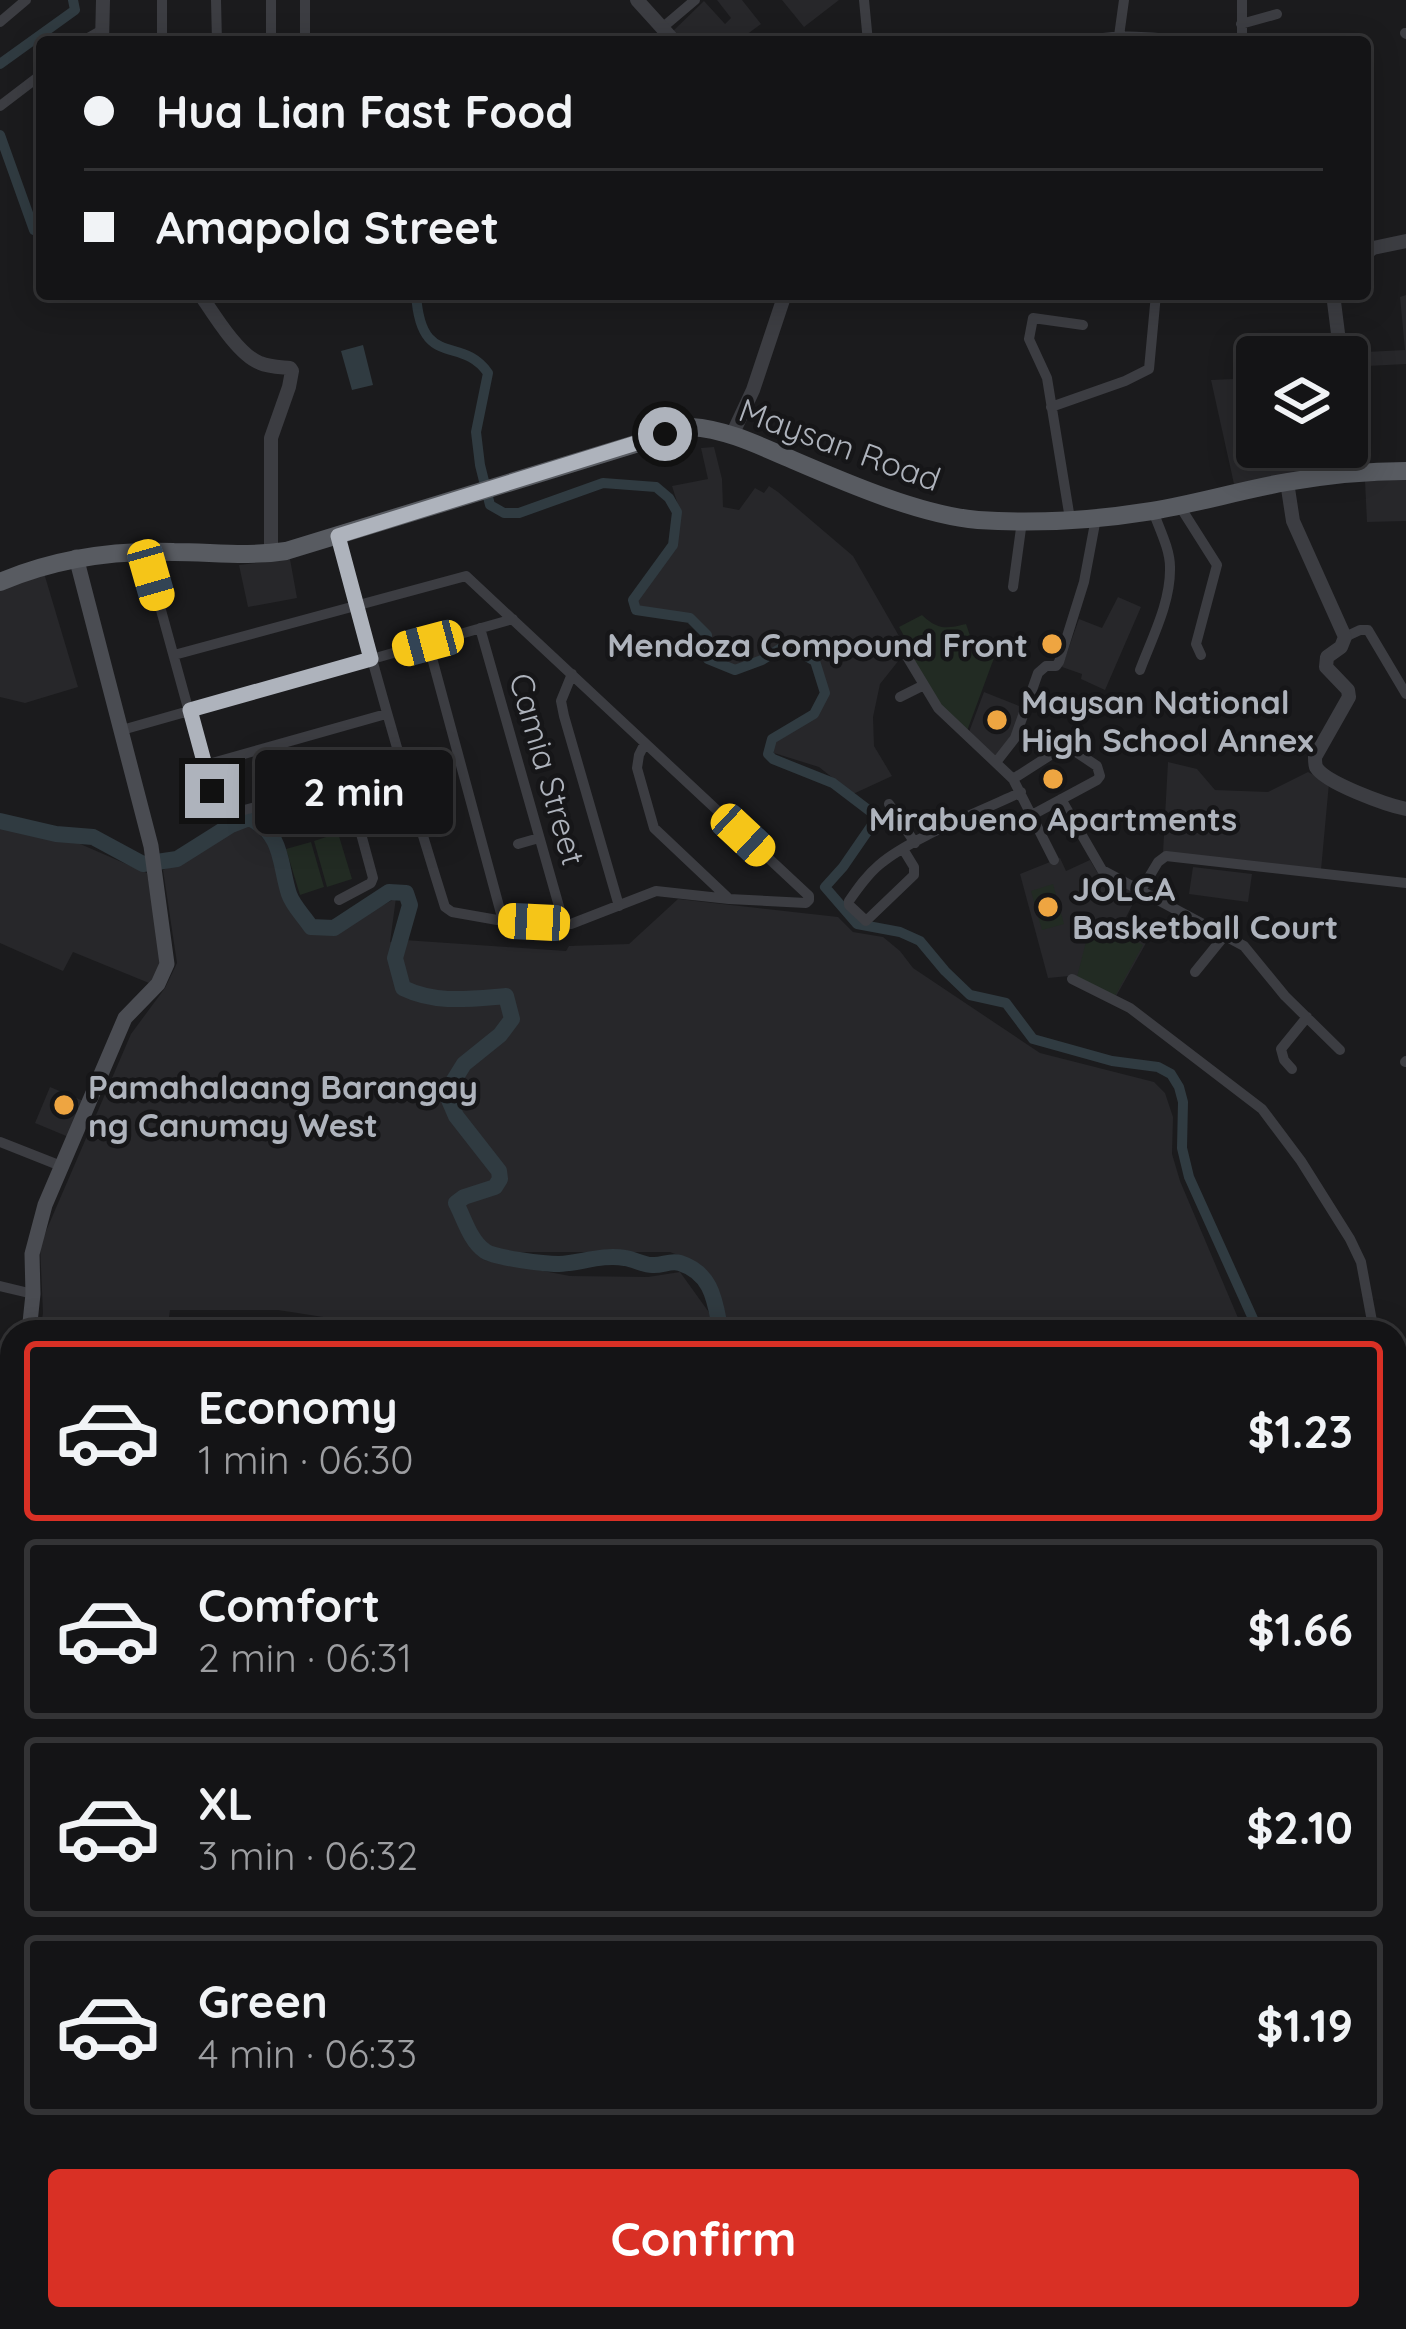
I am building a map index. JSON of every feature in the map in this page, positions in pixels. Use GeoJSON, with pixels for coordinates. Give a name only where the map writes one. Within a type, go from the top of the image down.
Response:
{"type":"FeatureCollection","features":[{"type":"Feature","properties":{"kind":"main road","name":"Maysan Road"},"geometry":{"type":"LineString","coordinates":[[0,582],[76,557],[145,552],[271,554],[691,427],[733,433],[856,487],[943,514],[1022,523],[1180,507],[1286,482],[1355,472],[1406,471]]}},
{"type":"Feature","properties":{"kind":"main road"},"geometry":{"type":"LineString","coordinates":[[30,1320],[32,1254],[61,1166],[125,1018],[165,972],[167,954],[151,845],[76,557]]}},
{"type":"Feature","properties":{"kind":"street"},"geometry":{"type":"LineString","coordinates":[[0,22],[26,0]]}},
{"type":"Feature","properties":{"kind":"street"},"geometry":{"type":"LineString","coordinates":[[102,36],[103,0]]}},
{"type":"Feature","properties":{"kind":"street"},"geometry":{"type":"LineString","coordinates":[[162,0],[163,36]]}},
{"type":"Feature","properties":{"kind":"street"},"geometry":{"type":"LineString","coordinates":[[216,0],[217,36]]}},
{"type":"Feature","properties":{"kind":"street"},"geometry":{"type":"LineString","coordinates":[[271,0],[272,36]]}},
{"type":"Feature","properties":{"kind":"street"},"geometry":{"type":"LineString","coordinates":[[305,0],[305,36]]}},
{"type":"Feature","properties":{"kind":"street"},"geometry":{"type":"LineString","coordinates":[[637,0],[669,36]]}},
{"type":"Feature","properties":{"kind":"street"},"geometry":{"type":"LineString","coordinates":[[662,28],[695,0]]}},
{"type":"Feature","properties":{"kind":"street"},"geometry":{"type":"LineString","coordinates":[[864,0],[867,36]]}},
{"type":"Feature","properties":{"kind":"street"},"geometry":{"type":"LineString","coordinates":[[1119,36],[1124,0]]}},
{"type":"Feature","properties":{"kind":"street"},"geometry":{"type":"LineString","coordinates":[[1241,36],[1246,1]]}},
{"type":"Feature","properties":{"kind":"street"},"geometry":{"type":"LineString","coordinates":[[1241,24],[1277,14]]}},
{"type":"Feature","properties":{"kind":"street"},"geometry":{"type":"LineString","coordinates":[[0,106],[36,79]]}},
{"type":"Feature","properties":{"kind":"street"},"geometry":{"type":"LineString","coordinates":[[1371,250],[1406,241]]}},
{"type":"Feature","properties":{"kind":"street"},"geometry":{"type":"LineString","coordinates":[[204,300],[252,360],[292,371],[271,438],[271,554]]}},
{"type":"Feature","properties":{"kind":"street"},"geometry":{"type":"LineString","coordinates":[[733,433],[783,300]]}},
{"type":"Feature","properties":{"kind":"street"},"geometry":{"type":"LineString","coordinates":[[1051,407],[1149,369],[1155,300]]}},
{"type":"Feature","properties":{"kind":"street"},"geometry":{"type":"LineString","coordinates":[[1334,300],[1338,336]]}},
{"type":"Feature","properties":{"kind":"street"},"geometry":{"type":"LineString","coordinates":[[1070,518],[1047,378],[1029,339],[1030,320],[1083,325]]}},
{"type":"Feature","properties":{"kind":"street"},"geometry":{"type":"LineString","coordinates":[[1355,468],[1355,472]]}},
{"type":"Feature","properties":{"kind":"street"},"geometry":{"type":"LineString","coordinates":[[1286,482],[1293,521],[1346,637]]}},
{"type":"Feature","properties":{"kind":"street"},"geometry":{"type":"LineString","coordinates":[[1180,507],[1217,565],[1196,644],[1201,655]]}},
{"type":"Feature","properties":{"kind":"street"},"geometry":{"type":"LineString","coordinates":[[1141,670],[1168,588],[1171,562],[1153,511]]}},
{"type":"Feature","properties":{"kind":"street"},"geometry":{"type":"LineString","coordinates":[[997,761],[1016,738],[1038,673],[1059,662],[1084,582],[1096,517]]}},
{"type":"Feature","properties":{"kind":"street"},"geometry":{"type":"LineString","coordinates":[[1012,587],[1022,523]]}},
{"type":"Feature","properties":{"kind":"street"},"geometry":{"type":"LineString","coordinates":[[174,655],[357,605],[466,576],[809,896],[806,903],[656,891],[564,923],[503,920],[445,907],[401,768],[371,659],[357,605],[338,536]]}},
{"type":"Feature","properties":{"kind":"street"},"geometry":{"type":"LineString","coordinates":[[145,552],[218,817],[401,768]]}},
{"type":"Feature","properties":{"kind":"street"},"geometry":{"type":"LineString","coordinates":[[122,730],[513,619]]}},
{"type":"Feature","properties":{"kind":"street","name":"Camia Street"},"geometry":{"type":"LineString","coordinates":[[480,628],[564,923]]}},
{"type":"Feature","properties":{"kind":"street"},"geometry":{"type":"LineString","coordinates":[[1406,694],[1368,631],[1346,637],[1328,657],[1326,667],[1349,697],[1315,757],[1318,770],[1353,790],[1383,805],[1406,808]]}},
{"type":"Feature","properties":{"kind":"street"},"geometry":{"type":"LineString","coordinates":[[428,643],[503,920]]}},
{"type":"Feature","properties":{"kind":"street"},"geometry":{"type":"LineString","coordinates":[[906,655],[938,708],[1013,778],[1054,860]]}},
{"type":"Feature","properties":{"kind":"street"},"geometry":{"type":"LineString","coordinates":[[572,674],[561,701],[564,716],[619,906]]}},
{"type":"Feature","properties":{"kind":"street"},"geometry":{"type":"LineString","coordinates":[[900,697],[924,685]]}},
{"type":"Feature","properties":{"kind":"street"},"geometry":{"type":"LineString","coordinates":[[205,764],[386,714]]}},
{"type":"Feature","properties":{"kind":"street"},"geometry":{"type":"LineString","coordinates":[[645,743],[637,768],[655,828],[730,899]]}},
{"type":"Feature","properties":{"kind":"street"},"geometry":{"type":"LineString","coordinates":[[1013,778],[1070,748],[1097,766],[1097,780],[1032,815]]}},
{"type":"Feature","properties":{"kind":"street"},"geometry":{"type":"LineString","coordinates":[[339,900],[374,878],[347,782]]}},
{"type":"Feature","properties":{"kind":"street"},"geometry":{"type":"LineString","coordinates":[[889,804],[909,846],[914,875],[866,921],[849,902],[880,864],[909,846],[1021,792]]}},
{"type":"Feature","properties":{"kind":"street"},"geometry":{"type":"LineString","coordinates":[[1061,799],[1102,870],[1252,954],[1340,1050]]}},
{"type":"Feature","properties":{"kind":"street"},"geometry":{"type":"LineString","coordinates":[[518,844],[539,838]]}},
{"type":"Feature","properties":{"kind":"street"},"geometry":{"type":"LineString","coordinates":[[1140,892],[1166,856],[1406,883]]}},
{"type":"Feature","properties":{"kind":"street"},"geometry":{"type":"LineString","coordinates":[[1195,972],[1225,935]]}},
{"type":"Feature","properties":{"kind":"street"},"geometry":{"type":"LineString","coordinates":[[1072,979],[1130,1008],[1262,1109],[1350,1239],[1361,1262],[1372,1320]]}},
{"type":"Feature","properties":{"kind":"street"},"geometry":{"type":"LineString","coordinates":[[1292,1069],[1281,1049],[1307,1017]]}},
{"type":"Feature","properties":{"kind":"street"},"geometry":{"type":"LineString","coordinates":[[0,1142],[61,1166]]}},
{"type":"Feature","properties":{"kind":"street"},"geometry":{"type":"LineString","coordinates":[[0,1286],[33,1294]]}},
{"type":"Feature","properties":{"kind":"shaded area"},"geometry":{"type":"Polygon","coordinates":[[[717,0],[742,0],[761,24],[747,36],[676,36],[672,32],[704,1],[725,24],[731,18],[717,0]]]}},
{"type":"Feature","properties":{"kind":"shaded area"},"geometry":{"type":"Polygon","coordinates":[[[782,0],[839,0],[804,27],[782,0]]]}},
{"type":"Feature","properties":{"kind":"shaded area"},"geometry":{"type":"Polygon","coordinates":[[[1406,295],[1406,364],[1368,366],[1368,352],[1405,350],[1400,297],[1406,295]]]}},
{"type":"Feature","properties":{"kind":"shaded area"},"geometry":{"type":"Polygon","coordinates":[[[363,345],[373,385],[352,390],[341,351],[363,345]]]}},
{"type":"Feature","properties":{"kind":"shaded area"},"geometry":{"type":"Polygon","coordinates":[[[1236,379],[1236,468],[1330,468],[1234,484],[1211,380],[1236,379]]]}},
{"type":"Feature","properties":{"kind":"shaded area"},"geometry":{"type":"Polygon","coordinates":[[[714,447],[723,507],[739,510],[755,488],[764,493],[769,486],[778,492],[853,556],[907,650],[880,684],[873,717],[874,746],[892,776],[853,794],[819,767],[774,753],[773,741],[816,716],[827,693],[816,658],[786,642],[735,667],[710,658],[710,634],[691,616],[638,609],[635,600],[676,549],[679,508],[672,486],[708,479],[701,448],[714,447]]]}},
{"type":"Feature","properties":{"kind":"shaded area"},"geometry":{"type":"Polygon","coordinates":[[[1406,480],[1406,521],[1367,522],[1365,481],[1406,480]]]}},
{"type":"Feature","properties":{"kind":"shaded area"},"geometry":{"type":"Polygon","coordinates":[[[290,559],[297,598],[248,607],[239,565],[290,559]]]}},
{"type":"Feature","properties":{"kind":"shaded area"},"geometry":{"type":"Polygon","coordinates":[[[44,573],[78,687],[25,703],[0,697],[0,590],[44,573]]]}},
{"type":"Feature","properties":{"kind":"shaded area"},"geometry":{"type":"Polygon","coordinates":[[[1118,597],[1141,607],[1105,690],[1062,667],[1079,619],[1102,628],[1118,597]]]}},
{"type":"Feature","properties":{"kind":"shaded area"},"geometry":{"type":"Polygon","coordinates":[[[922,615],[942,627],[966,624],[975,650],[994,658],[967,731],[940,707],[909,655],[912,650],[899,627],[922,615]]]}},
{"type":"Feature","properties":{"kind":"shaded area","name":"Maysan National High School Annex"},"geometry":{"type":"Polygon","coordinates":[[[984,692],[1024,708],[1014,737],[997,758],[969,732],[984,692]]]}},
{"type":"Feature","properties":{"kind":"shaded area"},"geometry":{"type":"Polygon","coordinates":[[[1168,762],[1197,769],[1215,790],[1268,792],[1308,772],[1329,783],[1321,870],[1163,853],[1168,762]]]}},
{"type":"Feature","properties":{"kind":"shaded area"},"geometry":{"type":"Polygon","coordinates":[[[247,822],[279,855],[287,898],[308,930],[335,932],[396,898],[390,942],[566,951],[569,946],[629,944],[678,899],[838,917],[853,932],[883,937],[913,968],[1040,1053],[1154,1082],[1165,1093],[1173,1117],[1172,1154],[1180,1181],[1239,1320],[723,1320],[719,1293],[691,1260],[670,1252],[490,1252],[484,1260],[570,1276],[648,1277],[680,1272],[713,1318],[343,1320],[278,1310],[170,1310],[169,1320],[42,1320],[40,1245],[131,1034],[177,963],[163,870],[247,822]]]}},
{"type":"Feature","properties":{"kind":"shaded area"},"geometry":{"type":"Polygon","coordinates":[[[0,828],[71,840],[147,873],[162,962],[159,974],[149,983],[73,952],[63,971],[0,943],[0,828]]]}},
{"type":"Feature","properties":{"kind":"shaded area"},"geometry":{"type":"Polygon","coordinates":[[[338,833],[352,879],[327,887],[314,841],[338,833]]]}},
{"type":"Feature","properties":{"kind":"shaded area"},"geometry":{"type":"Polygon","coordinates":[[[311,842],[324,887],[300,895],[286,849],[311,842]]]}},
{"type":"Feature","properties":{"kind":"shaded area"},"geometry":{"type":"Polygon","coordinates":[[[1060,858],[1066,871],[1090,860],[1097,872],[1138,894],[1124,921],[1150,936],[1115,998],[1069,976],[1048,978],[1020,874],[1060,858]]]}},
{"type":"Feature","properties":{"kind":"shaded area"},"geometry":{"type":"Polygon","coordinates":[[[1193,867],[1252,874],[1248,902],[1189,894],[1193,867]]]}},
{"type":"Feature","properties":{"kind":"shaded area","name":"JOLCA Basketball Court"},"geometry":{"type":"Polygon","coordinates":[[[1053,884],[1064,924],[1042,930],[1031,891],[1053,884]]]}},
{"type":"Feature","properties":{"kind":"shaded area"},"geometry":{"type":"Polygon","coordinates":[[[1089,930],[1113,941],[1119,931],[1143,945],[1115,996],[1077,977],[1089,930]]]}},
{"type":"Feature","properties":{"kind":"shaded area"},"geometry":{"type":"Polygon","coordinates":[[[50,1087],[86,1102],[71,1138],[35,1123],[50,1087]]]}},
{"type":"Feature","properties":{"kind":"waterway"},"geometry":{"type":"LineString","coordinates":[[39,36],[75,10],[73,0]]}},
{"type":"Feature","properties":{"kind":"waterway"},"geometry":{"type":"LineString","coordinates":[[0,64],[36,38]]}},
{"type":"Feature","properties":{"kind":"waterway"},"geometry":{"type":"LineString","coordinates":[[0,135],[36,231]]}},
{"type":"Feature","properties":{"kind":"waterway"},"geometry":{"type":"LineString","coordinates":[[417,300],[419,318],[434,343],[466,355],[488,373],[476,432],[490,505],[504,513],[519,513],[603,483],[656,487],[677,512],[673,545],[633,600],[636,610],[690,618],[707,635],[708,659],[735,670],[786,645],[815,661],[825,693],[814,714],[772,739],[768,754],[833,783],[875,815],[825,887],[857,924],[920,941],[970,995],[1006,1003],[1033,1039],[1171,1074],[1183,1102],[1182,1148],[1189,1177],[1254,1320]]}},
{"type":"Feature","properties":{"kind":"waterway"},"geometry":{"type":"LineString","coordinates":[[0,821],[93,837],[143,864],[177,859],[249,818],[269,832],[291,898],[311,927],[334,928],[389,892],[406,893],[410,905],[395,958],[403,988],[440,998],[506,996],[512,1019],[464,1064],[446,1093],[456,1116],[499,1171],[495,1187],[456,1203],[475,1241],[490,1254],[543,1263],[616,1257],[649,1265],[680,1263],[706,1282],[718,1320]]}},
{"type":"Feature","properties":{"kind":"place","name":"Mendoza Compound Front"},"geometry":{"type":"Point","coordinates":[1052,644]}},
{"type":"Feature","properties":{"kind":"place","name":"Maysan National High School Annex"},"geometry":{"type":"Point","coordinates":[997,720]}},
{"type":"Feature","properties":{"kind":"place","name":"Mirabueno Apartments"},"geometry":{"type":"Point","coordinates":[1053,779]}},
{"type":"Feature","properties":{"kind":"place","name":"JOLCA Basketball Court"},"geometry":{"type":"Point","coordinates":[1048,907]}},
{"type":"Feature","properties":{"kind":"place","name":"Pamahalaang Barangay ng Canumay West"},"geometry":{"type":"Point","coordinates":[64,1105]}},
{"type":"Feature","properties":{"kind":"route"},"geometry":{"type":"LineString","coordinates":[[212,791],[190,710],[371,659],[338,536],[665,434]]}}]}
